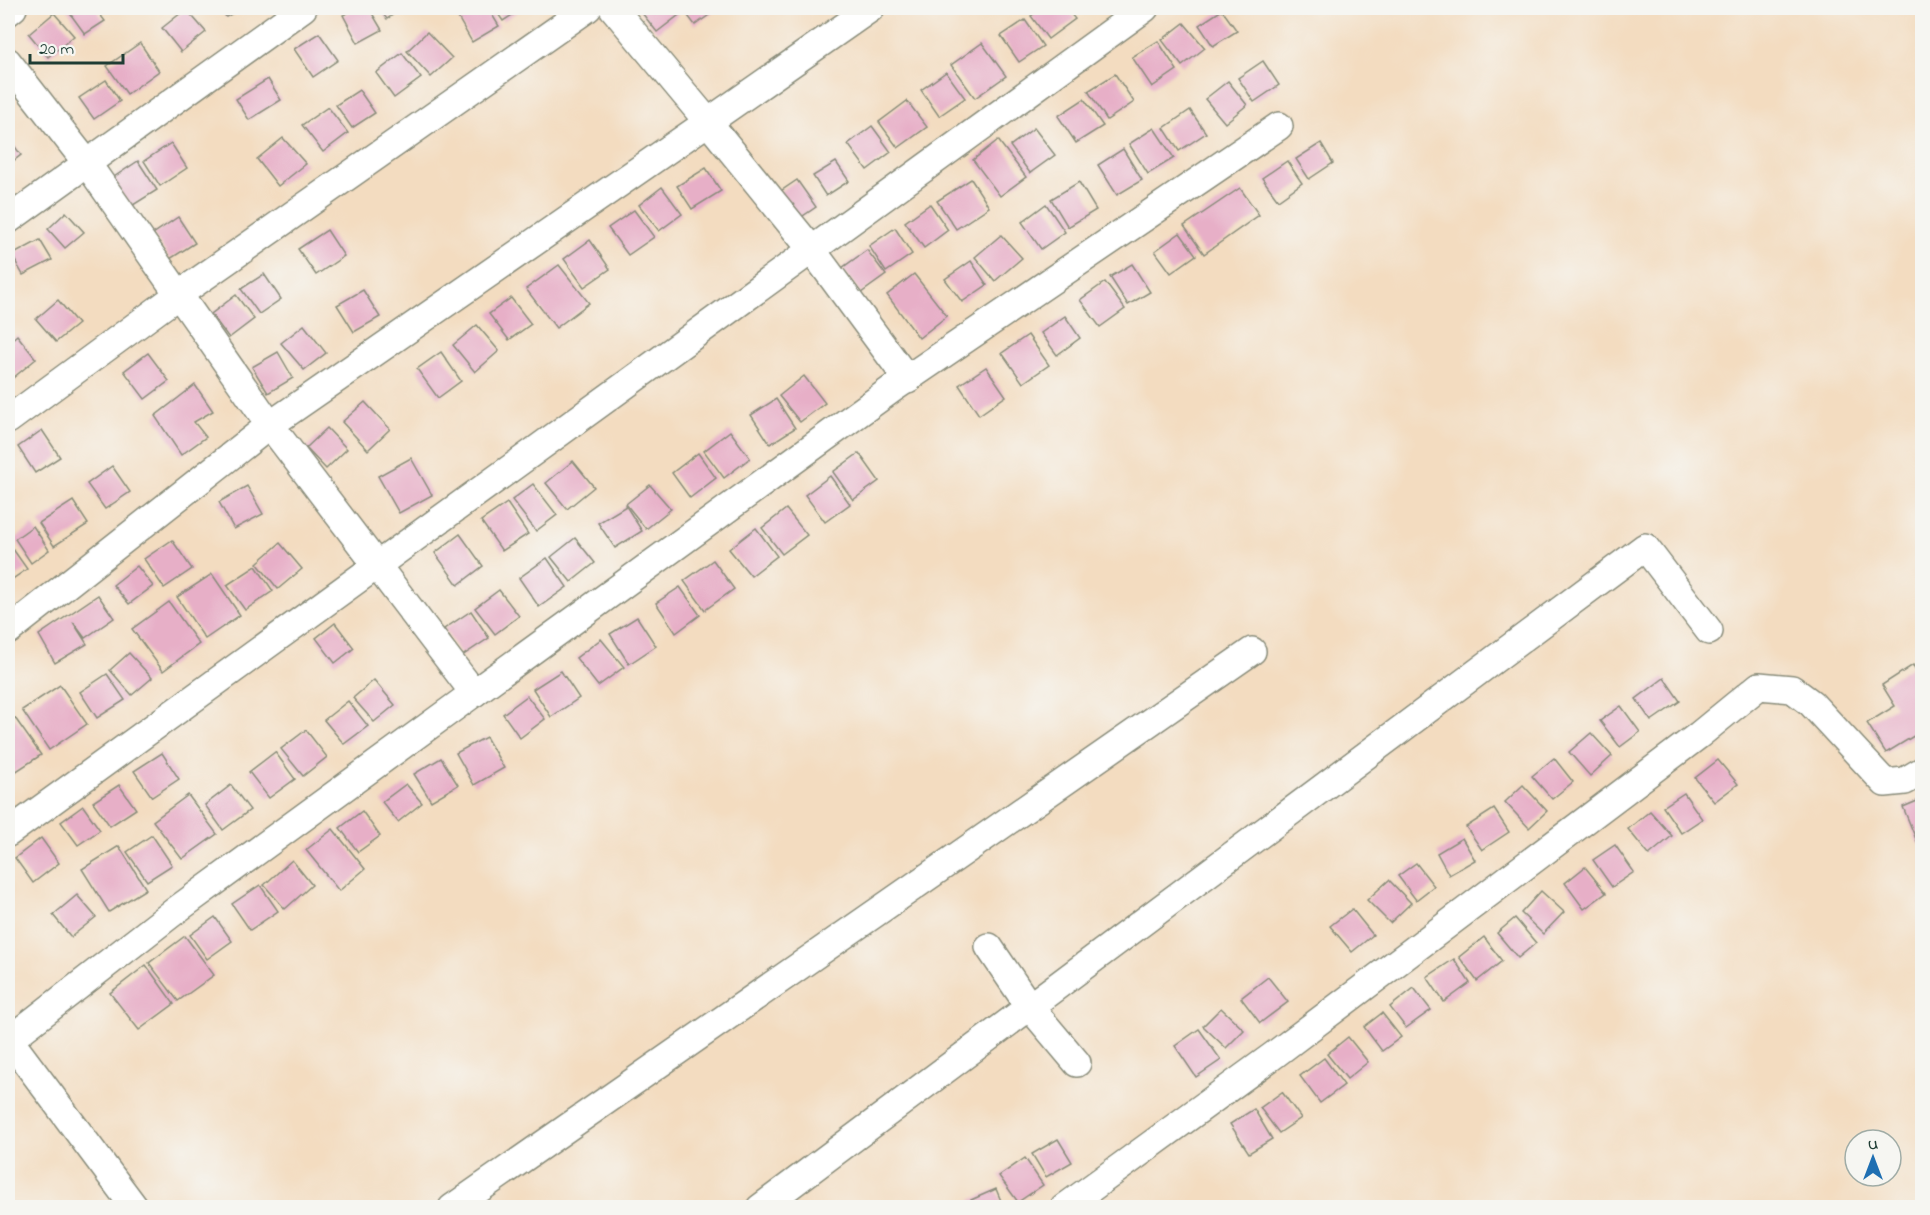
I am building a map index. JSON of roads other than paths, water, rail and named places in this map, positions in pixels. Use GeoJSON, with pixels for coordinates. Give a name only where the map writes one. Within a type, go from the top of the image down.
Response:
{"type":"FeatureCollection","features":[{"type":"Feature","properties":{"kind":"street"},"geometry":{"type":"LineString","coordinates":[[8,12],[13,8]]}},
{"type":"Feature","properties":{"kind":"street"},"geometry":{"type":"LineString","coordinates":[[8,220],[303,8]]}},
{"type":"Feature","properties":{"kind":"street"},"geometry":{"type":"LineString","coordinates":[[8,420],[178,295],[588,8]]}},
{"type":"Feature","properties":{"kind":"street"},"geometry":{"type":"LineString","coordinates":[[613,8],[812,250],[908,380]]}},
{"type":"Feature","properties":{"kind":"street"},"geometry":{"type":"LineString","coordinates":[[8,631],[270,425],[871,8]]}},
{"type":"Feature","properties":{"kind":"street"},"geometry":{"type":"LineString","coordinates":[[8,833],[1144,8]]}},
{"type":"Feature","properties":{"kind":"street"},"geometry":{"type":"LineString","coordinates":[[8,62],[86,162],[270,425],[474,693]]}},
{"type":"Feature","properties":{"kind":"street"},"geometry":{"type":"LineString","coordinates":[[135,1208],[8,1039],[175,911],[908,380],[1279,126]]}},
{"type":"Feature","properties":{"kind":"street"},"geometry":{"type":"LineString","coordinates":[[760,1208],[1645,547],[1709,631]]}},
{"type":"Feature","properties":{"kind":"street"},"geometry":{"type":"LineString","coordinates":[[452,1208],[1252,651]]}},
{"type":"Feature","properties":{"kind":"street"},"geometry":{"type":"LineString","coordinates":[[1064,1208],[1274,1055],[1699,735],[1759,686],[1792,689],[1811,703],[1885,783],[1905,781],[1923,771]]}},
{"type":"Feature","properties":{"kind":"street"},"geometry":{"type":"LineString","coordinates":[[989,946],[1029,1006],[1077,1063]]}}]}
